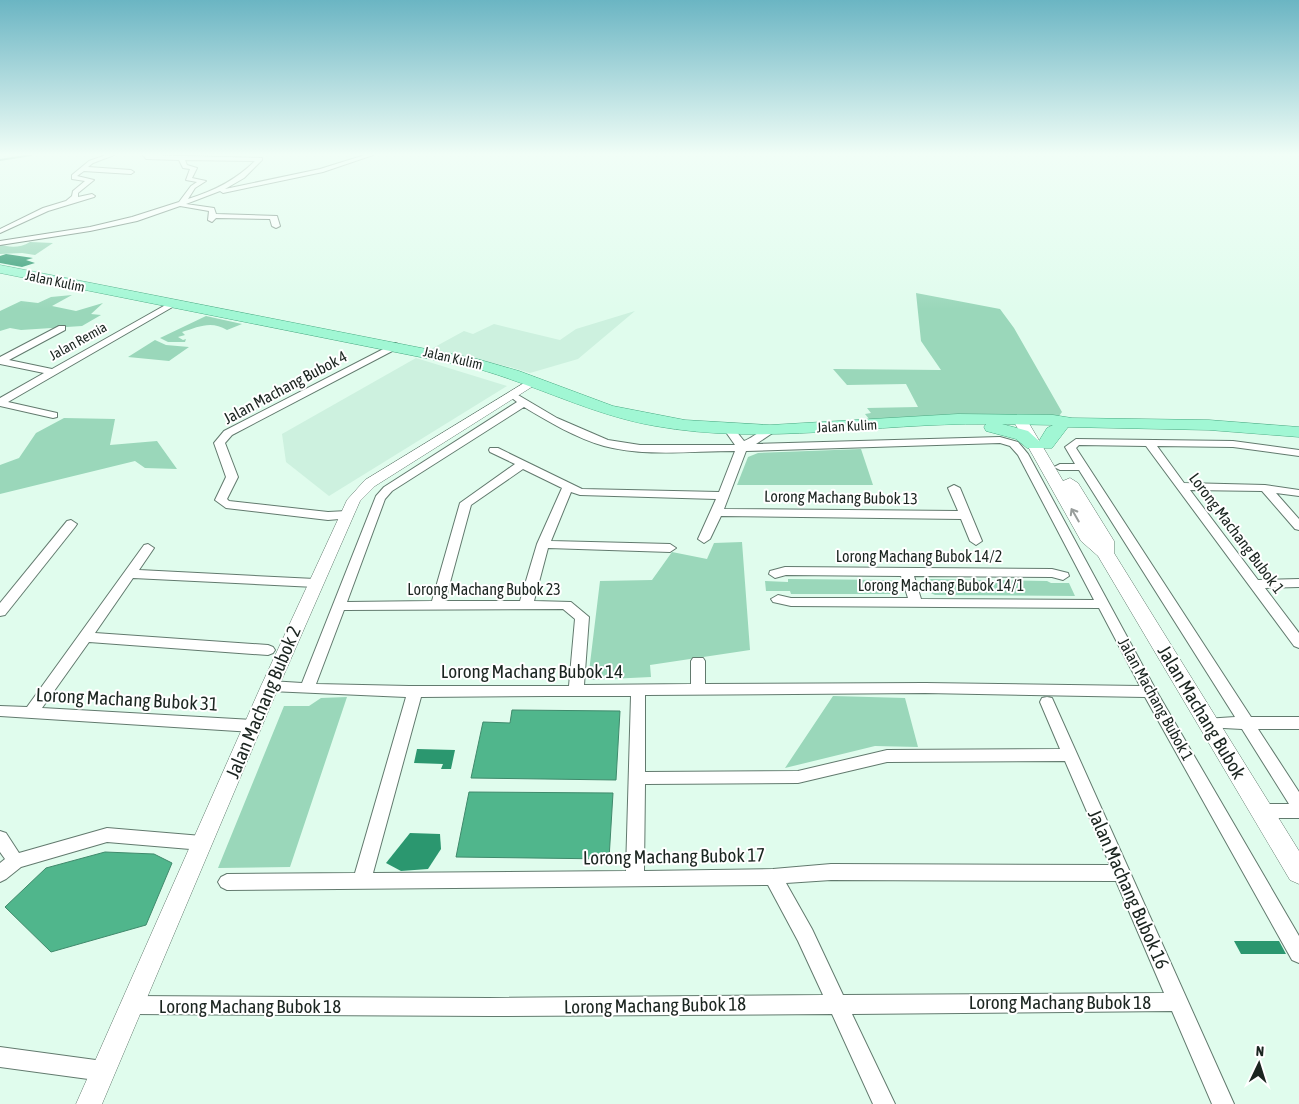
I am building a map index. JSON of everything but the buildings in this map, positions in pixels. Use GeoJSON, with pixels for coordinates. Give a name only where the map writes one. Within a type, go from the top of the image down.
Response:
{"type":"FeatureCollection","features":[{"type":"Feature","properties":{"kind":"main road","name":"Jalan Kulim"},"geometry":{"type":"LineString","coordinates":[[4,272],[172,306],[395,346],[499,369],[608,410],[655,421],[770,430],[958,419],[1032,430],[1066,426],[1209,425],[1299,432]]}},
{"type":"Feature","properties":{"kind":"main road","name":"Jalan Kulim"},"geometry":{"type":"LineString","coordinates":[[903,422],[992,427],[1022,435],[1032,430]]}},
{"type":"Feature","properties":{"kind":"main road"},"geometry":{"type":"LineString","coordinates":[[1032,430],[1053,432],[1066,426]]}},
{"type":"Feature","properties":{"kind":"main road","name":"Jalan Machang Bubok"},"geometry":{"type":"LineString","coordinates":[[1032,430],[1060,467],[1100,545]]}},
{"type":"Feature","properties":{"kind":"main road","name":"Jalan Machang Bubok"},"geometry":{"type":"LineString","coordinates":[[1032,430],[1299,873]]}},
{"type":"Feature","properties":{"kind":"street"},"geometry":{"type":"LineString","coordinates":[[0,231],[17,226],[32,215],[54,207]]}},
{"type":"Feature","properties":{"kind":"street"},"geometry":{"type":"LineString","coordinates":[[0,243],[90,229],[134,219],[169,207]]}},
{"type":"Feature","properties":{"kind":"street"},"geometry":{"type":"LineString","coordinates":[[179,207],[212,209],[212,222],[216,223]]}},
{"type":"Feature","properties":{"kind":"street"},"geometry":{"type":"LineString","coordinates":[[212,216],[270,217],[274,218],[276,226]]}},
{"type":"Feature","properties":{"kind":"street","name":"Jalan Remia"},"geometry":{"type":"LineString","coordinates":[[0,402],[172,306]]}},
{"type":"Feature","properties":{"kind":"street"},"geometry":{"type":"LineString","coordinates":[[0,361],[62,328]]}},
{"type":"Feature","properties":{"kind":"street","name":"Jalan Machang Bubok 4"},"geometry":{"type":"LineString","coordinates":[[347,515],[236,507],[226,504],[221,500],[232,477],[219,443],[228,433],[395,346]]}},
{"type":"Feature","properties":{"kind":"street"},"geometry":{"type":"LineString","coordinates":[[0,361],[53,372]]}},
{"type":"Feature","properties":{"kind":"street","name":"Jalan Machang Bubok 2"},"geometry":{"type":"LineString","coordinates":[[307,689],[380,498],[388,489],[518,399],[534,381]]}},
{"type":"Feature","properties":{"kind":"street","name":"Jalan Machang Bubok 2"},"geometry":{"type":"LineString","coordinates":[[89,1104],[315,583],[354,500],[370,483],[518,399]]}},
{"type":"Feature","properties":{"kind":"street","name":"Jalan Kulim"},"geometry":{"type":"LineString","coordinates":[[518,399],[553,420],[606,443],[640,448],[1000,440],[1014,444]]}},
{"type":"Feature","properties":{"kind":"street"},"geometry":{"type":"LineString","coordinates":[[0,402],[53,415]]}},
{"type":"Feature","properties":{"kind":"street"},"geometry":{"type":"LineString","coordinates":[[728,428],[741,447]]}},
{"type":"Feature","properties":{"kind":"street"},"geometry":{"type":"LineString","coordinates":[[704,539],[724,496],[741,447],[757,440],[770,430]]}},
{"type":"Feature","properties":{"kind":"street"},"geometry":{"type":"LineString","coordinates":[[1299,453],[1233,444],[1076,442],[1070,447],[1299,806]]}},
{"type":"Feature","properties":{"kind":"street","name":"Lorong Machang Bubok 1"},"geometry":{"type":"LineString","coordinates":[[1148,442],[1299,643]]}},
{"type":"Feature","properties":{"kind":"street","name":"Jalan Machang Bubok 1"},"geometry":{"type":"LineString","coordinates":[[1014,444],[1023,454],[1150,692],[1297,947]]}},
{"type":"Feature","properties":{"kind":"street"},"geometry":{"type":"LineString","coordinates":[[494,450],[521,465],[580,492],[724,496]]}},
{"type":"Feature","properties":{"kind":"street"},"geometry":{"type":"LineString","coordinates":[[437,606],[466,504],[521,465]]}},
{"type":"Feature","properties":{"kind":"street"},"geometry":{"type":"LineString","coordinates":[[1060,467],[1083,467]]}},
{"type":"Feature","properties":{"kind":"street"},"geometry":{"type":"LineString","coordinates":[[1181,486],[1265,488],[1299,493]]}},
{"type":"Feature","properties":{"kind":"street"},"geometry":{"type":"LineString","coordinates":[[526,605],[543,544],[568,487]]}},
{"type":"Feature","properties":{"kind":"street"},"geometry":{"type":"LineString","coordinates":[[954,488],[976,540]]}},
{"type":"Feature","properties":{"kind":"street"},"geometry":{"type":"LineString","coordinates":[[1265,488],[1299,526]]}},
{"type":"Feature","properties":{"kind":"street","name":"Lorong Machang Bubok 13"},"geometry":{"type":"LineString","coordinates":[[717,512],[965,515]]}},
{"type":"Feature","properties":{"kind":"street"},"geometry":{"type":"LineString","coordinates":[[0,612],[71,524]]}},
{"type":"Feature","properties":{"kind":"street"},"geometry":{"type":"LineString","coordinates":[[1070,541],[1100,545]]}},
{"type":"Feature","properties":{"kind":"street"},"geometry":{"type":"LineString","coordinates":[[543,544],[670,548]]}},
{"type":"Feature","properties":{"kind":"street"},"geometry":{"type":"LineString","coordinates":[[30,714],[148,548]]}},
{"type":"Feature","properties":{"kind":"street","name":"Lorong Machang Bubok 14/2"},"geometry":{"type":"LineString","coordinates":[[775,574],[786,571],[1052,573],[1063,576]]}},
{"type":"Feature","properties":{"kind":"street"},"geometry":{"type":"LineString","coordinates":[[906,572],[916,603]]}},
{"type":"Feature","properties":{"kind":"street"},"geometry":{"type":"LineString","coordinates":[[130,574],[315,583]]}},
{"type":"Feature","properties":{"kind":"street"},"geometry":{"type":"LineString","coordinates":[[1255,584],[1299,583]]}},
{"type":"Feature","properties":{"kind":"street","name":"Lorong Machang Bubok 14/1"},"geometry":{"type":"LineString","coordinates":[[778,599],[791,602],[1104,604]]}},
{"type":"Feature","properties":{"kind":"street","name":"Lorong Machang Bubok 23"},"geometry":{"type":"LineString","coordinates":[[340,606],[566,605],[582,617],[576,690]]}},
{"type":"Feature","properties":{"kind":"street"},"geometry":{"type":"LineString","coordinates":[[85,637],[268,650]]}},
{"type":"Feature","properties":{"kind":"street"},"geometry":{"type":"LineString","coordinates":[[698,662],[698,690]]}},
{"type":"Feature","properties":{"kind":"street","name":"Lorong Machang Bubok 14"},"geometry":{"type":"LineString","coordinates":[[270,686],[307,689],[415,691],[638,690],[635,878]]}},
{"type":"Feature","properties":{"kind":"street"},"geometry":{"type":"LineString","coordinates":[[638,690],[826,687],[1040,688],[1150,692]]}},
{"type":"Feature","properties":{"kind":"street"},"geometry":{"type":"LineString","coordinates":[[362,880],[415,691]]}},
{"type":"Feature","properties":{"kind":"street","name":"Jalan Machang Bubok 16"},"geometry":{"type":"LineString","coordinates":[[1047,702],[1224,1104]]}},
{"type":"Feature","properties":{"kind":"street","name":"Lorong Machang Bubok 31"},"geometry":{"type":"LineString","coordinates":[[0,711],[253,726]]}},
{"type":"Feature","properties":{"kind":"street"},"geometry":{"type":"LineString","coordinates":[[1210,723],[1299,723]]}},
{"type":"Feature","properties":{"kind":"street"},"geometry":{"type":"LineString","coordinates":[[636,778],[798,777],[887,756],[1070,755]]}},
{"type":"Feature","properties":{"kind":"street"},"geometry":{"type":"LineString","coordinates":[[1262,810],[1299,811]]}},
{"type":"Feature","properties":{"kind":"street"},"geometry":{"type":"LineString","coordinates":[[0,874],[15,861],[106,835],[202,843]]}},
{"type":"Feature","properties":{"kind":"street"},"geometry":{"type":"LineString","coordinates":[[0,838],[15,861]]}},
{"type":"Feature","properties":{"kind":"street","name":"Lorong Machang Bubok 17"},"geometry":{"type":"LineString","coordinates":[[227,882],[773,877],[831,872],[1122,873]]}},
{"type":"Feature","properties":{"kind":"street"},"geometry":{"type":"LineString","coordinates":[[773,877],[805,935],[884,1104]]}},
{"type":"Feature","properties":{"kind":"street","name":"Lorong Machang Bubok 18"},"geometry":{"type":"LineString","coordinates":[[131,1005],[490,1007],[1178,1002]]}},
{"type":"Feature","properties":{"kind":"street"},"geometry":{"type":"LineString","coordinates":[[0,1057],[103,1071]]}},
{"type":"Feature","properties":{"kind":"shaded area"},"geometry":{"type":"Polygon","coordinates":[[[30,242],[53,243],[35,255],[22,253],[0,254],[0,244],[15,247],[30,242]]]}},
{"type":"Feature","properties":{"kind":"shaded area"},"geometry":{"type":"Polygon","coordinates":[[[916,293],[1000,309],[1014,328],[1062,412],[1059,416],[869,419],[865,414],[871,413],[867,408],[918,407],[906,384],[847,385],[833,369],[941,370],[921,341],[916,293]]]}},
{"type":"Feature","properties":{"kind":"shaded area"},"geometry":{"type":"Polygon","coordinates":[[[72,295],[52,306],[76,311],[103,303],[91,314],[101,315],[82,326],[21,330],[10,328],[0,331],[0,311],[21,301],[38,303],[51,297],[72,295]]]}},
{"type":"Feature","properties":{"kind":"shaded area"},"geometry":{"type":"Polygon","coordinates":[[[635,311],[578,359],[530,373],[431,349],[464,331],[473,334],[494,324],[560,340],[576,329],[635,311]]]}},
{"type":"Feature","properties":{"kind":"shaded area"},"geometry":{"type":"Polygon","coordinates":[[[206,316],[242,324],[227,330],[215,325],[204,325],[194,328],[182,332],[185,335],[178,337],[183,340],[186,339],[185,342],[168,342],[160,338],[206,316]]]}},
{"type":"Feature","properties":{"kind":"shaded area"},"geometry":{"type":"Polygon","coordinates":[[[155,340],[166,345],[189,347],[169,361],[128,357],[155,340]]]}},
{"type":"Feature","properties":{"kind":"shaded area"},"geometry":{"type":"Polygon","coordinates":[[[416,358],[507,386],[329,496],[286,462],[282,434],[416,358]]]}},
{"type":"Feature","properties":{"kind":"shaded area"},"geometry":{"type":"Polygon","coordinates":[[[64,418],[115,419],[110,445],[157,441],[177,469],[145,468],[135,461],[0,494],[0,465],[19,458],[36,433],[64,418]]]}},
{"type":"Feature","properties":{"kind":"shaded area"},"geometry":{"type":"Polygon","coordinates":[[[861,449],[873,485],[737,485],[748,457],[758,453],[861,449]]]}},
{"type":"Feature","properties":{"kind":"shaded area"},"geometry":{"type":"Polygon","coordinates":[[[742,542],[750,650],[650,665],[651,677],[588,680],[600,581],[652,580],[672,552],[707,559],[714,543],[742,542]]]}},
{"type":"Feature","properties":{"kind":"shaded area"},"geometry":{"type":"Polygon","coordinates":[[[788,579],[890,580],[896,582],[898,591],[896,594],[791,594],[790,591],[766,591],[765,581],[788,582],[788,579]]]}},
{"type":"Feature","properties":{"kind":"shaded area"},"geometry":{"type":"Polygon","coordinates":[[[931,579],[1069,583],[1075,596],[935,595],[920,588],[919,585],[931,579]]]}},
{"type":"Feature","properties":{"kind":"shaded area"},"geometry":{"type":"Polygon","coordinates":[[[833,696],[905,698],[918,747],[875,746],[785,768],[833,696]]]}},
{"type":"Feature","properties":{"kind":"shaded area"},"geometry":{"type":"Polygon","coordinates":[[[347,697],[290,867],[218,868],[284,706],[309,706],[321,698],[347,697]]]}},
{"type":"Feature","properties":{"kind":"shaded area"},"geometry":{"type":"Polygon","coordinates":[[[512,710],[620,711],[616,780],[471,778],[483,722],[510,723],[512,710]]]}},
{"type":"Feature","properties":{"kind":"shaded area"},"geometry":{"type":"Polygon","coordinates":[[[469,792],[613,793],[609,859],[456,857],[469,792]]]}},
{"type":"Feature","properties":{"kind":"shaded area"},"geometry":{"type":"Polygon","coordinates":[[[105,852],[154,854],[172,863],[146,925],[51,952],[5,907],[46,868],[105,852]]]}}]}
